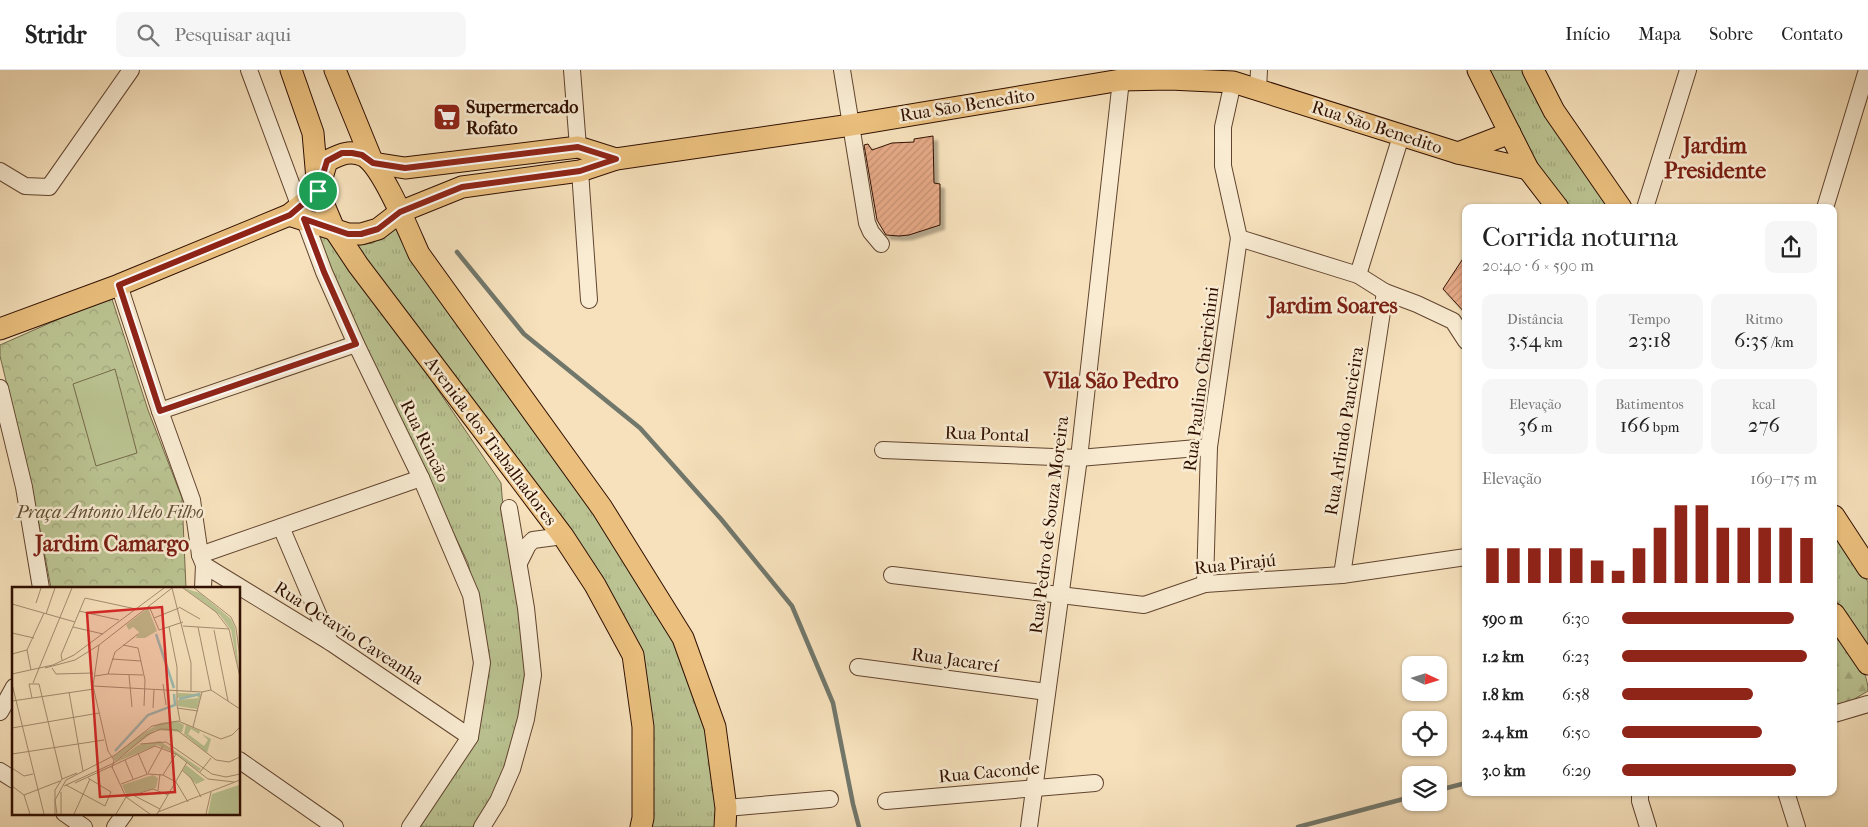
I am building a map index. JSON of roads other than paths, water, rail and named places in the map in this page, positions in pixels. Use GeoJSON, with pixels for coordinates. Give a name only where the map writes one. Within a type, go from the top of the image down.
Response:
{"type":"FeatureCollection","features":[{"type":"Feature","properties":{"kind":"main road","name":"Avenida dos Trabalhadores"},"geometry":{"type":"LineString","coordinates":[[291,70],[313,133],[318,191],[334,229],[358,265],[563,536],[595,584],[633,655],[643,727],[643,818],[641,827]]}},
{"type":"Feature","properties":{"kind":"main road"},"geometry":{"type":"LineString","coordinates":[[335,70],[373,163],[400,212],[419,254],[602,508],[683,638],[716,727],[725,817]]}},
{"type":"Feature","properties":{"kind":"main road"},"geometry":{"type":"LineString","coordinates":[[1478,70],[1528,169],[1555,204]]}},
{"type":"Feature","properties":{"kind":"main road"},"geometry":{"type":"LineString","coordinates":[[1533,70],[1554,111],[1618,204]]}},
{"type":"Feature","properties":{"kind":"main road","name":"Rua São Benedito"},"geometry":{"type":"LineString","coordinates":[[400,212],[462,187],[571,172],[616,159],[850,125],[950,107],[1094,77],[1121,80],[1170,79],[1233,82],[1259,79],[1401,136],[1458,153],[1528,169]]}},
{"type":"Feature","properties":{"kind":"main road","name":"Rua São Benedito"},"geometry":{"type":"LineString","coordinates":[[1458,153],[1510,133]]}},
{"type":"Feature","properties":{"kind":"main road"},"geometry":{"type":"LineString","coordinates":[[571,172],[572,162],[578,147]]}},
{"type":"Feature","properties":{"kind":"main road","name":"Rua São Benedito"},"geometry":{"type":"LineString","coordinates":[[373,163],[405,168],[578,147],[616,159]]}},
{"type":"Feature","properties":{"kind":"main road"},"geometry":{"type":"LineString","coordinates":[[0,329],[119,285],[298,214],[318,191],[327,161],[342,153],[362,155],[373,163]]}},
{"type":"Feature","properties":{"kind":"main road"},"geometry":{"type":"LineString","coordinates":[[298,214],[348,234],[361,234],[378,229],[400,212]]}},
{"type":"Feature","properties":{"kind":"main road"},"geometry":{"type":"LineString","coordinates":[[1837,520],[1867,563]]}},
{"type":"Feature","properties":{"kind":"main road"},"geometry":{"type":"LineString","coordinates":[[1837,618],[1868,664]]}},
{"type":"Feature","properties":{"kind":"street"},"geometry":{"type":"LineString","coordinates":[[0,171],[25,186],[50,187],[131,70]]}},
{"type":"Feature","properties":{"kind":"street","name":"Rua Rincão"},"geometry":{"type":"LineString","coordinates":[[249,70],[298,214],[356,344],[421,478],[471,595],[482,663],[470,737],[410,827]]}},
{"type":"Feature","properties":{"kind":"street"},"geometry":{"type":"LineString","coordinates":[[572,70],[578,147]]}},
{"type":"Feature","properties":{"kind":"street"},"geometry":{"type":"LineString","coordinates":[[842,70],[867,223],[871,232],[881,244]]}},
{"type":"Feature","properties":{"kind":"street"},"geometry":{"type":"LineString","coordinates":[[1646,204],[1688,70]]}},
{"type":"Feature","properties":{"kind":"street"},"geometry":{"type":"LineString","coordinates":[[1825,204],[1867,70]]}},
{"type":"Feature","properties":{"kind":"street","name":"Rua Pedro de Souza Moreira"},"geometry":{"type":"LineString","coordinates":[[1029,827],[1079,458],[1121,80]]}},
{"type":"Feature","properties":{"kind":"street"},"geometry":{"type":"LineString","coordinates":[[1233,82],[1222,127],[1223,166],[1240,238],[1358,275],[1385,292],[1417,304],[1453,321],[1462,335]]}},
{"type":"Feature","properties":{"kind":"street"},"geometry":{"type":"LineString","coordinates":[[1358,275],[1401,136]]}},
{"type":"Feature","properties":{"kind":"street"},"geometry":{"type":"LineString","coordinates":[[571,172],[589,300]]}},
{"type":"Feature","properties":{"kind":"street","name":"Rua Paulino Chierichini"},"geometry":{"type":"LineString","coordinates":[[1205,584],[1208,447],[1240,238]]}},
{"type":"Feature","properties":{"kind":"street"},"geometry":{"type":"LineString","coordinates":[[119,285],[160,411],[192,500],[202,560],[203,587]]}},
{"type":"Feature","properties":{"kind":"street","name":"Rua Arlindo Pancieira"},"geometry":{"type":"LineString","coordinates":[[1342,575],[1385,292]]}},
{"type":"Feature","properties":{"kind":"street"},"geometry":{"type":"LineString","coordinates":[[160,411],[356,344]]}},
{"type":"Feature","properties":{"kind":"street"},"geometry":{"type":"LineString","coordinates":[[1,397],[24,487],[41,587]]}},
{"type":"Feature","properties":{"kind":"street","name":"Rua Pontal"},"geometry":{"type":"LineString","coordinates":[[883,450],[1079,458],[1208,447]]}},
{"type":"Feature","properties":{"kind":"street"},"geometry":{"type":"LineString","coordinates":[[202,560],[281,527],[421,478]]}},
{"type":"Feature","properties":{"kind":"street"},"geometry":{"type":"LineString","coordinates":[[482,827],[498,801],[512,769],[526,718],[533,675],[526,608],[509,508]]}},
{"type":"Feature","properties":{"kind":"street"},"geometry":{"type":"LineString","coordinates":[[281,527],[330,642]]}},
{"type":"Feature","properties":{"kind":"street"},"geometry":{"type":"LineString","coordinates":[[519,563],[528,544],[533,540],[563,536]]}},
{"type":"Feature","properties":{"kind":"street","name":"Rua Pirajú"},"geometry":{"type":"LineString","coordinates":[[892,576],[1144,605],[1205,584],[1342,575],[1462,558]]}},
{"type":"Feature","properties":{"kind":"street","name":"Rua Octavio Caveanha"},"geometry":{"type":"LineString","coordinates":[[202,560],[330,642],[470,737]]}},
{"type":"Feature","properties":{"kind":"street","name":"Rua Jacareí"},"geometry":{"type":"LineString","coordinates":[[858,667],[1047,692]]}},
{"type":"Feature","properties":{"kind":"street"},"geometry":{"type":"LineString","coordinates":[[0,712],[12,691]]}},
{"type":"Feature","properties":{"kind":"street"},"geometry":{"type":"LineString","coordinates":[[1837,713],[1868,704]]}},
{"type":"Feature","properties":{"kind":"street"},"geometry":{"type":"LineString","coordinates":[[240,761],[334,827]]}},
{"type":"Feature","properties":{"kind":"street"},"geometry":{"type":"LineString","coordinates":[[0,771],[12,779]]}},
{"type":"Feature","properties":{"kind":"street","name":"Rua Caconde"},"geometry":{"type":"LineString","coordinates":[[886,801],[1095,783]]}},
{"type":"Feature","properties":{"kind":"street"},"geometry":{"type":"LineString","coordinates":[[1640,796],[1648,827]]}},
{"type":"Feature","properties":{"kind":"street"},"geometry":{"type":"LineString","coordinates":[[1787,796],[1797,827]]}},
{"type":"Feature","properties":{"kind":"street"},"geometry":{"type":"LineString","coordinates":[[725,817],[830,799]]}},
{"type":"Feature","properties":{"kind":"street"},"geometry":{"type":"LineString","coordinates":[[65,814],[84,827]]}},
{"type":"Feature","properties":{"kind":"street"},"geometry":{"type":"LineString","coordinates":[[115,827],[124,814]]}},
{"type":"Feature","properties":{"kind":"waterway"},"geometry":{"type":"LineString","coordinates":[[457,252],[524,334],[640,428],[721,519],[792,606],[833,703],[859,827]]}},
{"type":"Feature","properties":{"kind":"waterway"},"geometry":{"type":"LineString","coordinates":[[1447,788],[1462,784]]}},
{"type":"Feature","properties":{"kind":"waterway"},"geometry":{"type":"LineString","coordinates":[[1298,827],[1402,799]]}},
{"type":"Feature","properties":{"kind":"place","name":"Supermercado Rofato"},"geometry":{"type":"Point","coordinates":[447,117]}},
{"type":"Feature","properties":{"kind":"district","name":"Jardim Presidente"},"geometry":{"type":"Point","coordinates":[1715,158]}},
{"type":"Feature","properties":{"kind":"district","name":"Jardim Soares"},"geometry":{"type":"Point","coordinates":[1333,305]}},
{"type":"Feature","properties":{"kind":"district","name":"Vila São Pedro"},"geometry":{"type":"Point","coordinates":[1111,380]}},
{"type":"Feature","properties":{"kind":"district","name":"Jardim Camargo"},"geometry":{"type":"Point","coordinates":[112,543]}},
{"type":"Feature","properties":{"kind":"park label","name":"Praça Antonio Melo Filho"},"geometry":{"type":"Point","coordinates":[110,512]}}]}
